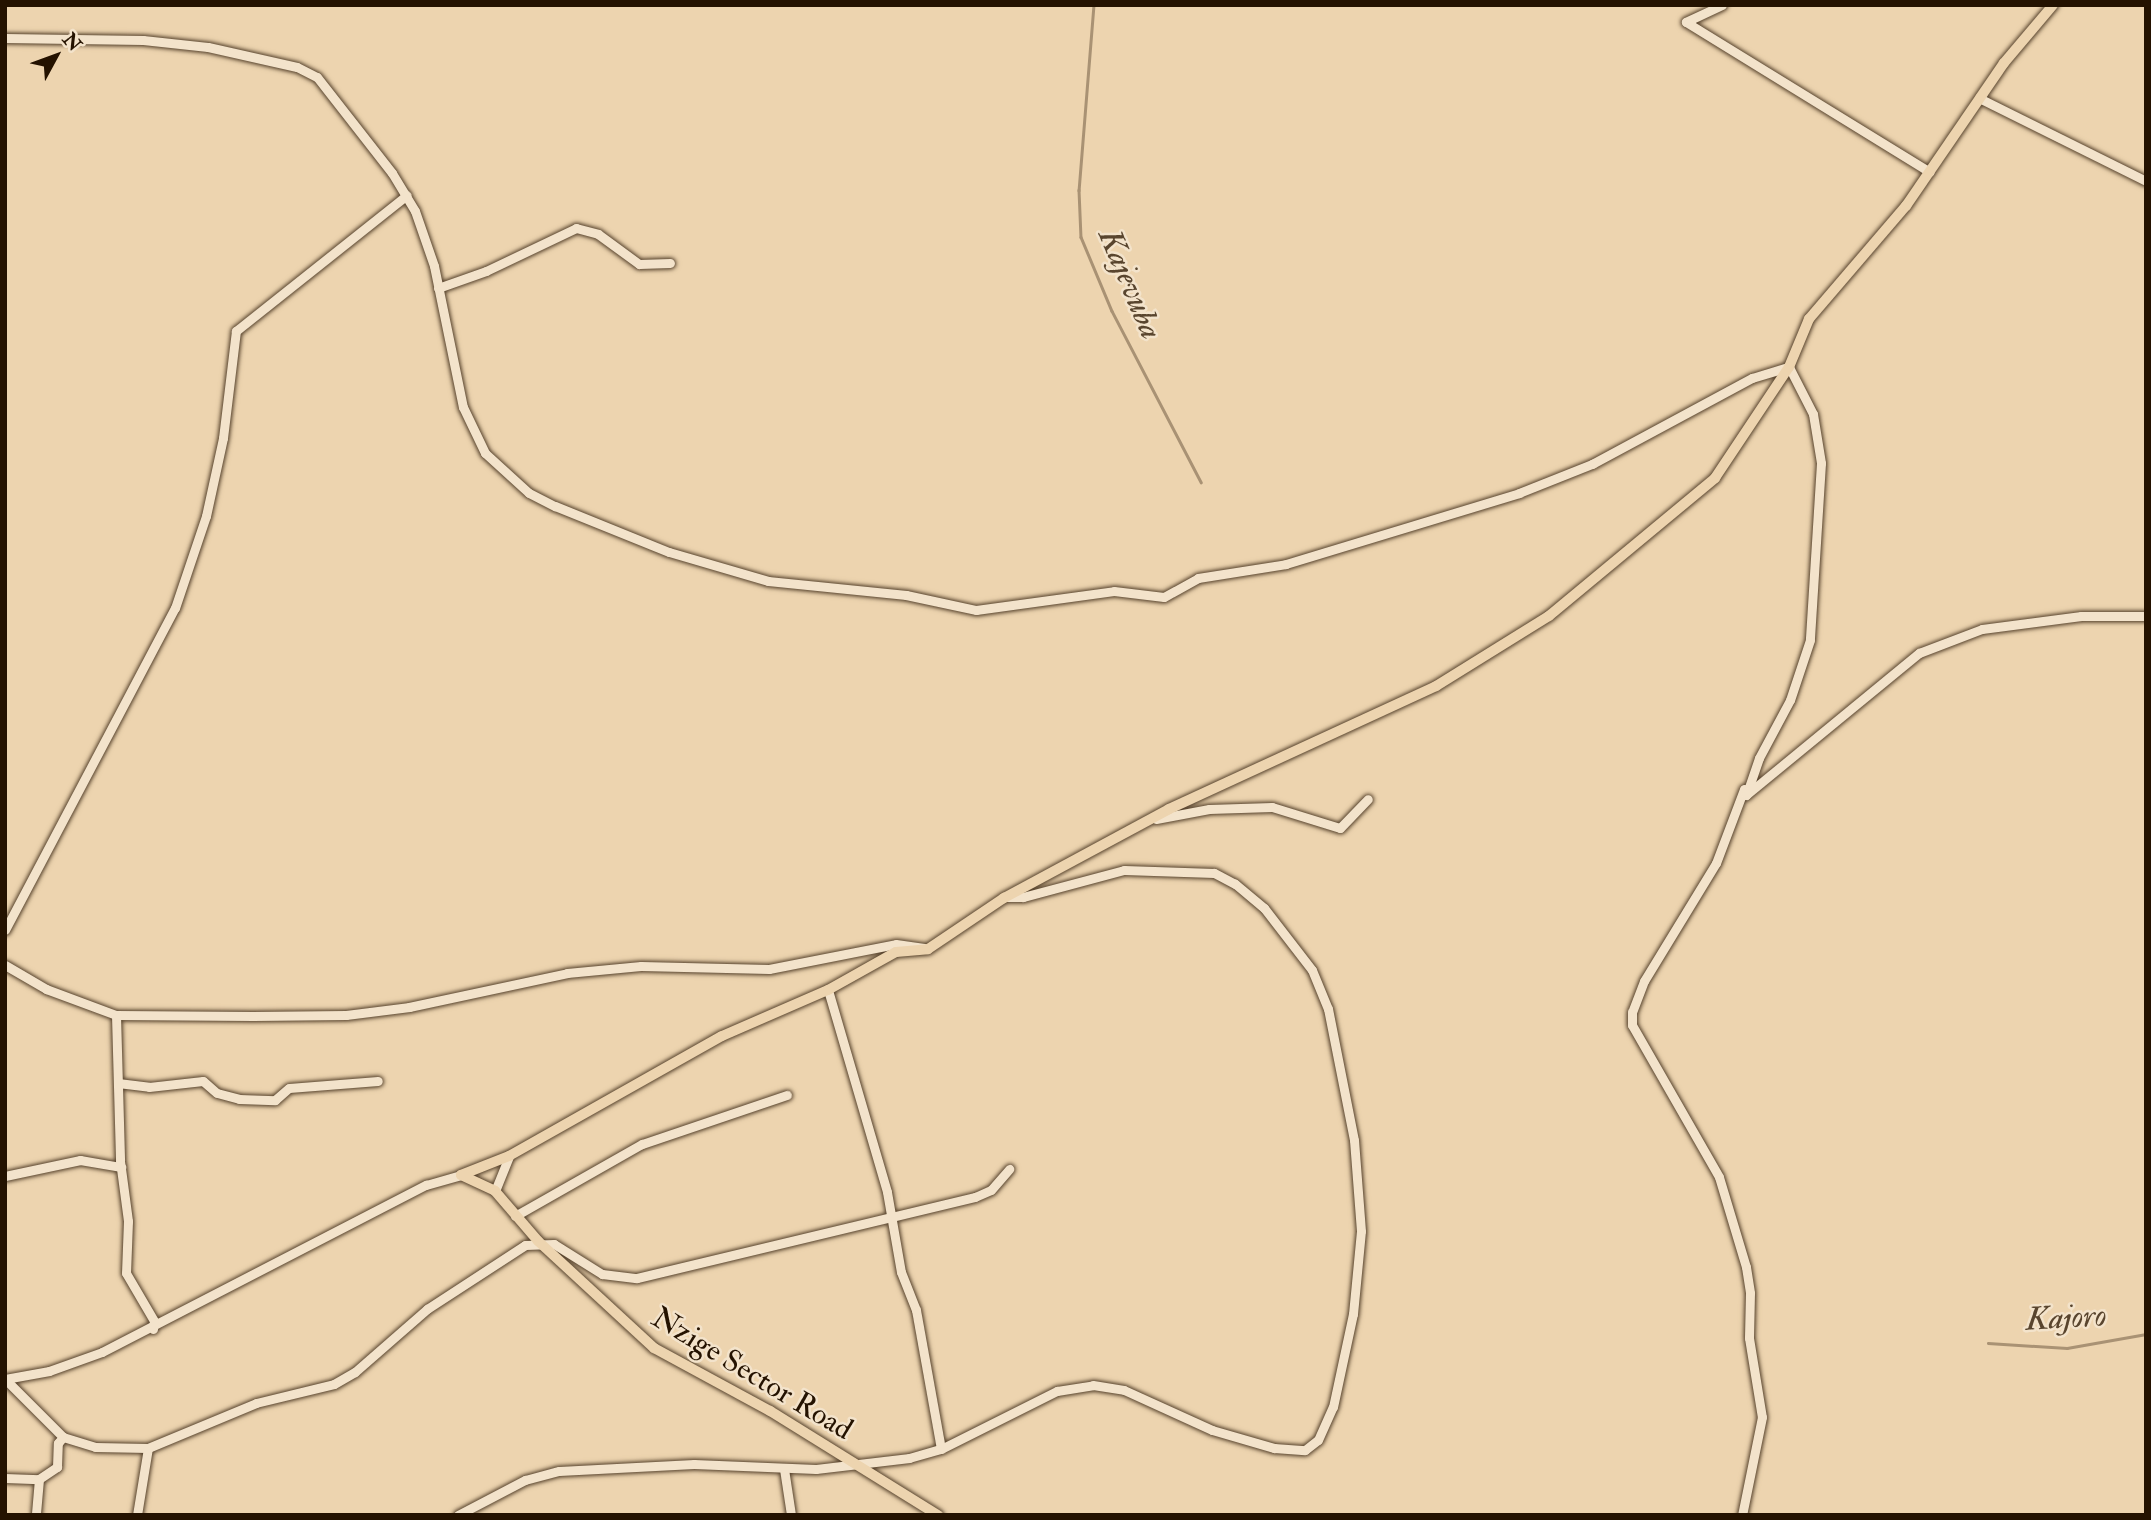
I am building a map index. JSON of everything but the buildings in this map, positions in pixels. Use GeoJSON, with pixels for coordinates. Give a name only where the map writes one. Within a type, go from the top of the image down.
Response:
{"type":"FeatureCollection","features":[{"type":"Feature","properties":{"kind":"main road"},"geometry":{"type":"LineString","coordinates":[[461,1175],[509,1156],[722,1037],[828,990],[896,952],[928,949],[1004,898],[1147,821],[1436,686],[1549,616],[1704,490],[1789,367],[1809,319],[1930,172],[1979,98],[2053,5]]}},
{"type":"Feature","properties":{"kind":"main road","name":"Nzige Sector Road"},"geometry":{"type":"LineString","coordinates":[[461,1175],[495,1191],[538,1241],[654,1348],[770,1411],[937,1515]]}},
{"type":"Feature","properties":{"kind":"street"},"geometry":{"type":"LineString","coordinates":[[1722,5],[1686,22],[1930,172]]}},
{"type":"Feature","properties":{"kind":"street"},"geometry":{"type":"LineString","coordinates":[[5,38],[143,40],[208,47],[297,67],[322,82],[407,195],[430,248],[471,431],[485,453],[529,493],[637,540],[718,569],[798,586],[906,596],[965,610],[1114,591],[1164,597],[1198,578],[1263,570],[1323,554],[1564,476],[1752,378],[1789,367],[1813,414],[1819,447],[1820,523],[1812,626],[1790,700],[1759,758],[1745,796]]}},
{"type":"Feature","properties":{"kind":"street"},"geometry":{"type":"LineString","coordinates":[[1979,98],[2146,181]]}},
{"type":"Feature","properties":{"kind":"street"},"geometry":{"type":"LineString","coordinates":[[5,930],[175,608],[214,483],[230,402],[236,331],[407,195]]}},
{"type":"Feature","properties":{"kind":"street"},"geometry":{"type":"LineString","coordinates":[[438,288],[486,271],[576,228],[598,234],[639,264],[670,263]]}},
{"type":"Feature","properties":{"kind":"street"},"geometry":{"type":"LineString","coordinates":[[1745,796],[1919,653],[1982,629],[2081,616],[2146,616]]}},
{"type":"Feature","properties":{"kind":"street"},"geometry":{"type":"LineString","coordinates":[[1742,1515],[1762,1417],[1749,1339],[1751,1293],[1744,1256],[1719,1177],[1681,1104],[1632,1025],[1632,1012],[1644,981],[1705,887],[1744,789],[1745,796]]}},
{"type":"Feature","properties":{"kind":"street"},"geometry":{"type":"LineString","coordinates":[[1147,821],[1209,809],[1272,807],[1340,828],[1368,799]]}},
{"type":"Feature","properties":{"kind":"street"},"geometry":{"type":"LineString","coordinates":[[458,1515],[525,1480],[559,1471],[694,1464],[784,1469],[852,1464],[941,1449],[1046,1396],[1093,1385],[1124,1390],[1236,1438],[1305,1450],[1322,1434],[1333,1407],[1356,1298],[1361,1231],[1354,1140],[1328,1009],[1312,970],[1286,932],[1235,884],[1191,869],[1124,870],[1004,898]]}},
{"type":"Feature","properties":{"kind":"street"},"geometry":{"type":"LineString","coordinates":[[5,965],[47,989],[115,1014],[346,1015],[433,1003],[567,973],[641,966],[778,968],[896,944],[928,949]]}},
{"type":"Feature","properties":{"kind":"street"},"geometry":{"type":"LineString","coordinates":[[828,990],[893,1219],[901,1272],[916,1310],[941,1449]]}},
{"type":"Feature","properties":{"kind":"street"},"geometry":{"type":"LineString","coordinates":[[115,1014],[121,1167],[128,1221],[126,1273],[154,1321],[153,1329]]}},
{"type":"Feature","properties":{"kind":"street"},"geometry":{"type":"LineString","coordinates":[[117,1083],[149,1087],[203,1081],[217,1093],[239,1099],[275,1100],[289,1088],[378,1081]]}},
{"type":"Feature","properties":{"kind":"street"},"geometry":{"type":"LineString","coordinates":[[515,1216],[642,1144],[786,1095]]}},
{"type":"Feature","properties":{"kind":"street"},"geometry":{"type":"LineString","coordinates":[[495,1191],[509,1156]]}},
{"type":"Feature","properties":{"kind":"street"},"geometry":{"type":"LineString","coordinates":[[5,1176],[80,1160],[121,1167]]}},
{"type":"Feature","properties":{"kind":"street"},"geometry":{"type":"LineString","coordinates":[[5,1379],[63,1437],[95,1447],[148,1448],[256,1403],[334,1384],[355,1372],[426,1309],[525,1245],[538,1241],[562,1248],[602,1274],[629,1279],[893,1219],[986,1193],[1009,1169]]}},
{"type":"Feature","properties":{"kind":"street"},"geometry":{"type":"LineString","coordinates":[[5,1379],[75,1363],[153,1329],[426,1185],[461,1175]]}},
{"type":"Feature","properties":{"kind":"street"},"geometry":{"type":"LineString","coordinates":[[5,1478],[38,1479],[57,1467],[63,1437]]}},
{"type":"Feature","properties":{"kind":"street"},"geometry":{"type":"LineString","coordinates":[[137,1515],[148,1448]]}},
{"type":"Feature","properties":{"kind":"street"},"geometry":{"type":"LineString","coordinates":[[784,1469],[791,1515]]}},
{"type":"Feature","properties":{"kind":"street"},"geometry":{"type":"LineString","coordinates":[[36,1515],[38,1479]]}},
{"type":"Feature","properties":{"kind":"waterway","name":"Kajevuba"},"geometry":{"type":"LineString","coordinates":[[1094,5],[1079,190],[1081,237],[1112,311],[1201,482]]}},
{"type":"Feature","properties":{"kind":"waterway","name":"Kajoro"},"geometry":{"type":"LineString","coordinates":[[1988,1343],[2067,1348],[2146,1334]]}}]}
